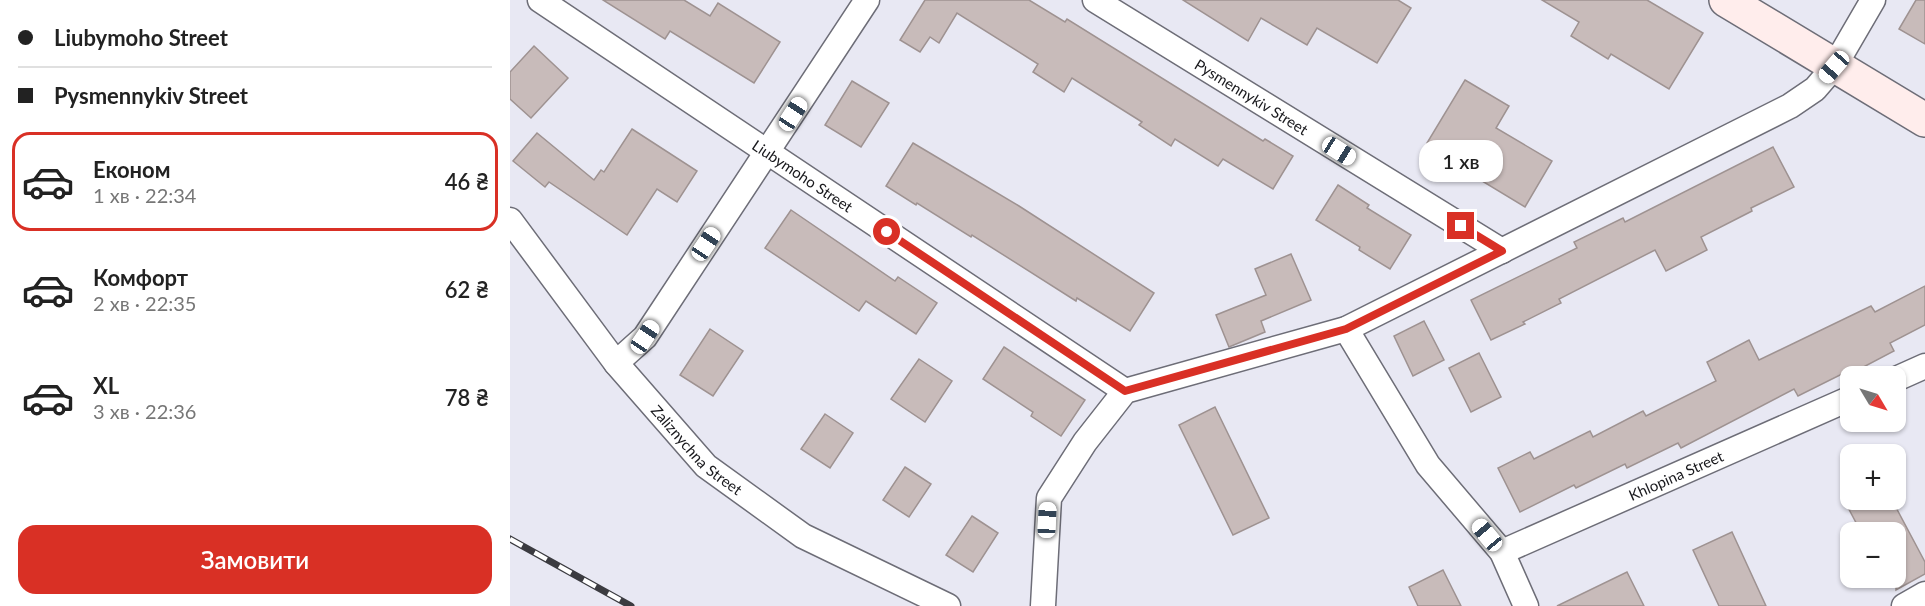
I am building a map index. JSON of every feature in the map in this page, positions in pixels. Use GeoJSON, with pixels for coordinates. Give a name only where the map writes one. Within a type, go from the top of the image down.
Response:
{"type":"FeatureCollection","features":[{"type":"Feature","properties":{"kind":"main road"},"geometry":{"type":"LineString","coordinates":[[1726,0],[1925,120]]}},
{"type":"Feature","properties":{"kind":"street","name":"Liubymoho Street"},"geometry":{"type":"LineString","coordinates":[[540,0],[1125,391]]}},
{"type":"Feature","properties":{"kind":"street"},"geometry":{"type":"LineString","coordinates":[[616,363],[645,337],[867,0]]}},
{"type":"Feature","properties":{"kind":"street","name":"Pysmennykiv Street"},"geometry":{"type":"LineString","coordinates":[[1095,0],[1502,251]]}},
{"type":"Feature","properties":{"kind":"street"},"geometry":{"type":"LineString","coordinates":[[1043,606],[1048,498],[1085,442],[1125,391],[1346,329],[1790,106],[1815,89],[1834,67],[1874,0]]}},
{"type":"Feature","properties":{"kind":"street","name":"Zaliznychna Street"},"geometry":{"type":"LineString","coordinates":[[510,220],[616,363],[706,466],[803,536],[948,606]]}},
{"type":"Feature","properties":{"kind":"street"},"geometry":{"type":"LineString","coordinates":[[1346,329],[1428,465],[1502,552],[1526,606]]}},
{"type":"Feature","properties":{"kind":"street"},"geometry":{"type":"LineString","coordinates":[[1906,375],[1925,366]]}},
{"type":"Feature","properties":{"kind":"street","name":"Khlopina Street"},"geometry":{"type":"LineString","coordinates":[[1502,552],[1840,404]]}},
{"type":"Feature","properties":{"kind":"street"},"geometry":{"type":"LineString","coordinates":[[1904,606],[1925,594]]}},
{"type":"Feature","properties":{"kind":"building"},"geometry":{"type":"Polygon","coordinates":[[[603,0],[684,0],[710,16],[718,3],[780,42],[754,83],[670,31],[665,39],[603,0]]]}},
{"type":"Feature","properties":{"kind":"building"},"geometry":{"type":"Polygon","coordinates":[[[925,0],[1029,0],[1065,22],[1067,19],[1263,141],[1265,139],[1293,156],[1273,189],[1223,159],[1218,166],[1175,139],[1171,146],[1139,125],[1142,122],[1072,78],[1064,92],[1033,72],[1038,64],[957,13],[939,43],[930,37],[920,52],[900,40],[925,0]]]}},
{"type":"Feature","properties":{"kind":"building"},"geometry":{"type":"Polygon","coordinates":[[[1183,0],[1398,0],[1411,8],[1377,63],[1317,28],[1307,45],[1261,18],[1248,41],[1183,0]]]}},
{"type":"Feature","properties":{"kind":"building"},"geometry":{"type":"Polygon","coordinates":[[[1542,0],[1647,0],[1703,33],[1669,89],[1611,54],[1608,59],[1571,36],[1579,22],[1542,0]]]}},
{"type":"Feature","properties":{"kind":"building"},"geometry":{"type":"Polygon","coordinates":[[[1916,0],[1925,0],[1925,44],[1899,29],[1916,0]]]}},
{"type":"Feature","properties":{"kind":"building"},"geometry":{"type":"Polygon","coordinates":[[[534,46],[568,78],[531,118],[510,99],[510,72],[534,46]]]}},
{"type":"Feature","properties":{"kind":"building"},"geometry":{"type":"Polygon","coordinates":[[[1465,80],[1509,106],[1496,128],[1552,161],[1525,207],[1482,181],[1484,177],[1427,143],[1465,80]]]}},
{"type":"Feature","properties":{"kind":"building"},"geometry":{"type":"Polygon","coordinates":[[[852,81],[889,103],[861,147],[825,125],[852,81]]]}},
{"type":"Feature","properties":{"kind":"building"},"geometry":{"type":"Polygon","coordinates":[[[632,129],[697,171],[677,202],[657,189],[627,235],[549,182],[545,187],[513,161],[537,133],[594,180],[601,170],[604,172],[632,129]]]}},
{"type":"Feature","properties":{"kind":"building"},"geometry":{"type":"Polygon","coordinates":[[[913,143],[1019,206],[1154,293],[1130,331],[1077,298],[1076,301],[972,235],[971,237],[886,186],[913,143]]]}},
{"type":"Feature","properties":{"kind":"building"},"geometry":{"type":"Polygon","coordinates":[[[1773,147],[1794,187],[1751,208],[1752,211],[1701,237],[1707,250],[1666,271],[1655,250],[1559,299],[1561,303],[1491,340],[1471,300],[1577,248],[1574,242],[1623,218],[1625,222],[1773,147]]]}},
{"type":"Feature","properties":{"kind":"building"},"geometry":{"type":"Polygon","coordinates":[[[1338,185],[1369,205],[1367,208],[1411,235],[1390,269],[1316,220],[1338,185]]]}},
{"type":"Feature","properties":{"kind":"building"},"geometry":{"type":"Polygon","coordinates":[[[791,210],[895,281],[898,277],[937,303],[916,334],[866,301],[859,311],[765,248],[791,210]]]}},
{"type":"Feature","properties":{"kind":"building"},"geometry":{"type":"Polygon","coordinates":[[[1291,254],[1311,300],[1261,321],[1265,332],[1229,347],[1216,315],[1266,295],[1255,269],[1291,254]]]}},
{"type":"Feature","properties":{"kind":"building"},"geometry":{"type":"Polygon","coordinates":[[[1925,286],[1925,325],[1890,343],[1894,351],[1865,366],[1840,366],[1840,375],[1798,396],[1794,389],[1681,448],[1678,443],[1627,468],[1625,464],[1576,488],[1574,485],[1520,512],[1498,468],[1530,452],[1534,459],[1590,431],[1593,437],[1643,411],[1646,416],[1716,381],[1707,362],[1749,340],[1759,360],[1871,306],[1875,312],[1925,286]]]}},
{"type":"Feature","properties":{"kind":"building"},"geometry":{"type":"Polygon","coordinates":[[[1424,321],[1444,360],[1413,376],[1394,336],[1424,321]]]}},
{"type":"Feature","properties":{"kind":"building"},"geometry":{"type":"Polygon","coordinates":[[[710,329],[743,351],[713,396],[680,375],[710,329]]]}},
{"type":"Feature","properties":{"kind":"building"},"geometry":{"type":"Polygon","coordinates":[[[1004,347],[1085,400],[1061,436],[1031,416],[1033,412],[983,379],[1004,347]]]}},
{"type":"Feature","properties":{"kind":"building"},"geometry":{"type":"Polygon","coordinates":[[[1479,353],[1501,397],[1471,412],[1449,368],[1479,353]]]}},
{"type":"Feature","properties":{"kind":"building"},"geometry":{"type":"Polygon","coordinates":[[[919,359],[952,381],[925,422],[891,399],[919,359]]]}},
{"type":"Feature","properties":{"kind":"building"},"geometry":{"type":"Polygon","coordinates":[[[1215,407],[1269,518],[1233,535],[1179,425],[1215,407]]]}},
{"type":"Feature","properties":{"kind":"building"},"geometry":{"type":"Polygon","coordinates":[[[825,414],[853,433],[830,468],[801,449],[825,414]]]}},
{"type":"Feature","properties":{"kind":"building"},"geometry":{"type":"Polygon","coordinates":[[[905,467],[931,484],[909,517],[883,500],[905,467]]]}},
{"type":"Feature","properties":{"kind":"building"},"geometry":{"type":"Polygon","coordinates":[[[1849,510],[1897,510],[1904,522],[1856,522],[1849,510]]]}},
{"type":"Feature","properties":{"kind":"building"},"geometry":{"type":"Polygon","coordinates":[[[972,516],[998,533],[973,572],[946,555],[972,516]]]}},
{"type":"Feature","properties":{"kind":"building"},"geometry":{"type":"Polygon","coordinates":[[[1906,526],[1925,562],[1925,574],[1906,584],[1906,526]]]}},
{"type":"Feature","properties":{"kind":"building"},"geometry":{"type":"Polygon","coordinates":[[[1732,532],[1766,606],[1719,606],[1693,550],[1732,532]]]}},
{"type":"Feature","properties":{"kind":"building"},"geometry":{"type":"Polygon","coordinates":[[[1443,570],[1461,606],[1418,606],[1409,587],[1443,570]]]}},
{"type":"Feature","properties":{"kind":"building"},"geometry":{"type":"Polygon","coordinates":[[[1627,572],[1644,606],[1557,606],[1627,572]]]}},
{"type":"Feature","properties":{"kind":"railway"},"geometry":{"type":"LineString","coordinates":[[510,539],[631,606]]}},
{"type":"Feature","properties":{"kind":"route"},"geometry":{"type":"LineString","coordinates":[[887,232],[1125,391],[1346,329],[1502,251],[1461,226]]}}]}
